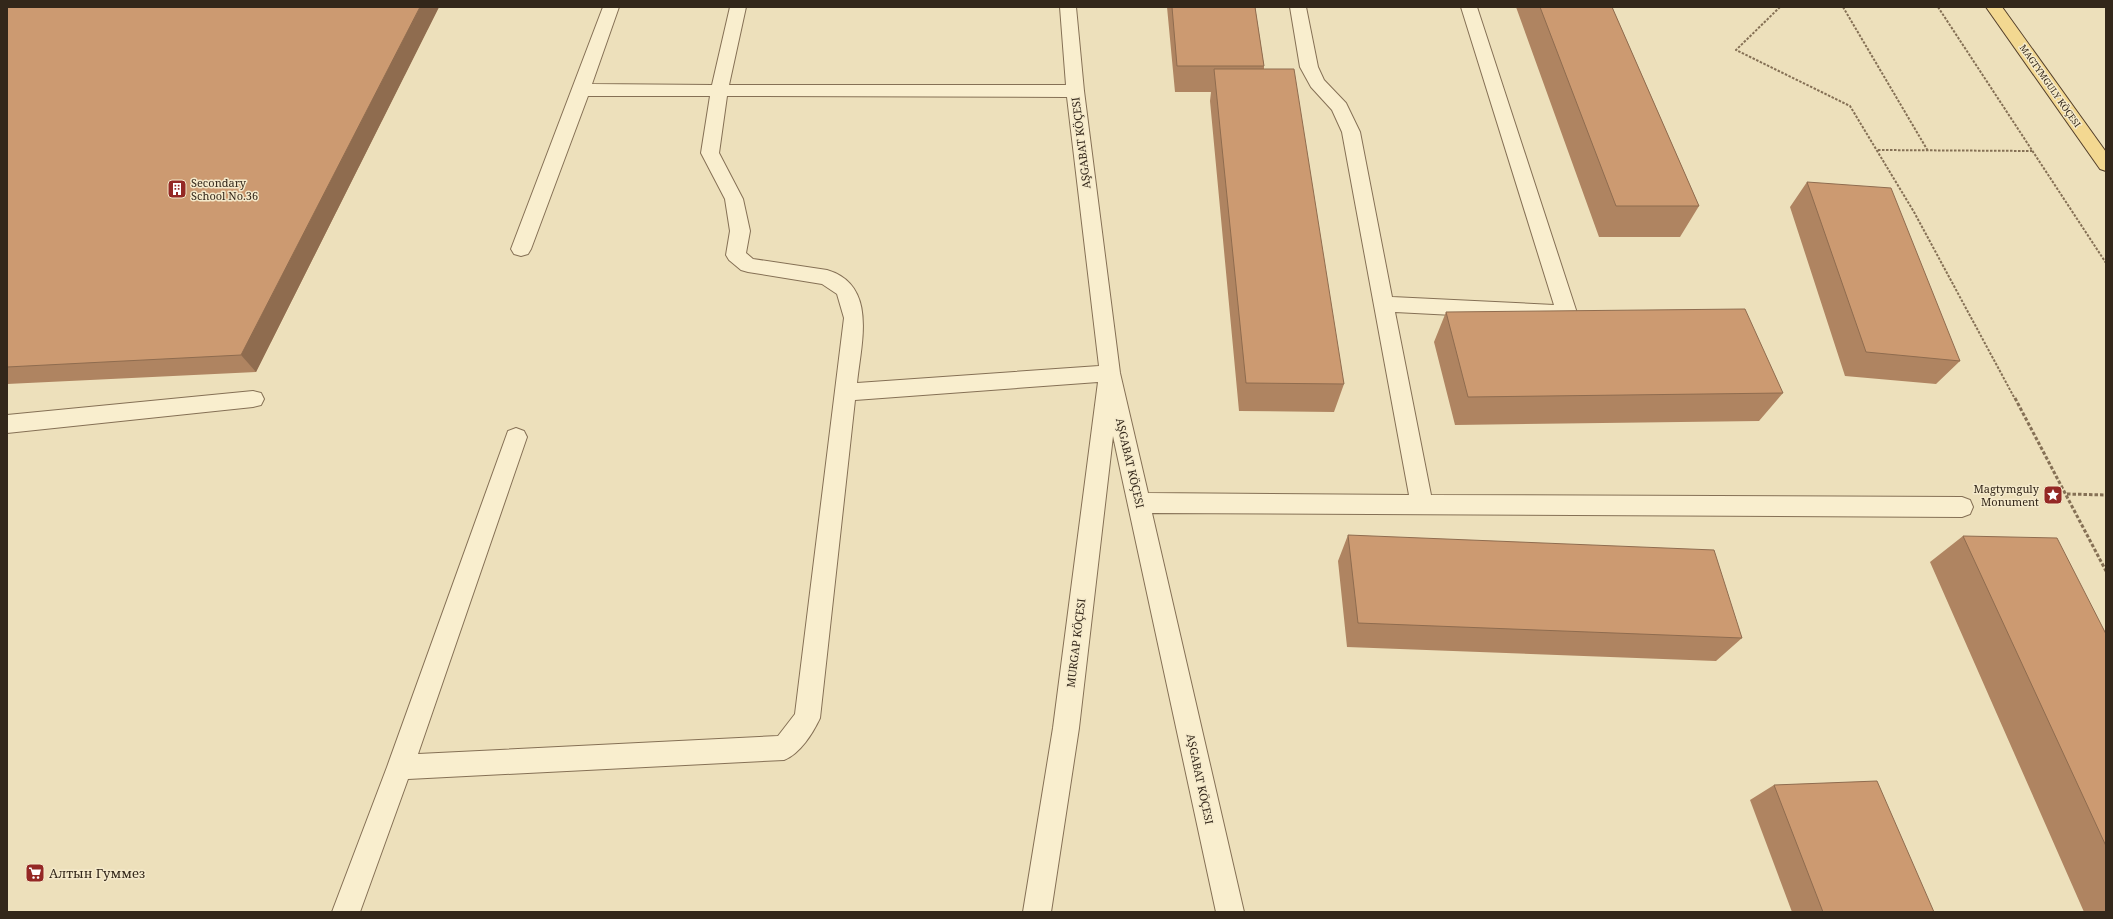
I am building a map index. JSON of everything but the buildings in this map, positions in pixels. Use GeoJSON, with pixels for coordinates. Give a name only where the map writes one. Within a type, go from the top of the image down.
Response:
{"type":"FeatureCollection","features":[{"type":"Feature","properties":{"kind":"main road","name":"MAGTYMGULY KÖÇESI"},"geometry":{"type":"LineString","coordinates":[[1994,7],[2106,165]]}},
{"type":"Feature","properties":{"kind":"street"},"geometry":{"type":"LineString","coordinates":[[521,249],[612,7]]}},
{"type":"Feature","properties":{"kind":"street"},"geometry":{"type":"LineString","coordinates":[[400,768],[784,748],[807,718],[854,318],[846,290],[827,277],[748,265],[736,255],[740,231],[734,199],[720,175],[710,152],[719,91],[738,7]]}},
{"type":"Feature","properties":{"kind":"street","name":"AŞGABAT KÖÇESI"},"geometry":{"type":"LineString","coordinates":[[1068,7],[1075,91],[1110,373],[1230,912]]}},
{"type":"Feature","properties":{"kind":"street"},"geometry":{"type":"LineString","coordinates":[[1298,7],[1309,67],[1317,83],[1340,107],[1351,132],[1422,505]]}},
{"type":"Feature","properties":{"kind":"street"},"geometry":{"type":"LineString","coordinates":[[1384,304],[1574,313],[1469,7]]}},
{"type":"Feature","properties":{"kind":"street"},"geometry":{"type":"LineString","coordinates":[[581,90],[1075,91]]}},
{"type":"Feature","properties":{"kind":"street"},"geometry":{"type":"LineString","coordinates":[[845,392],[1110,373]]}},
{"type":"Feature","properties":{"kind":"street","name":"MURGAP KÖÇESI"},"geometry":{"type":"LineString","coordinates":[[1037,912],[1066,728],[1110,373]]}},
{"type":"Feature","properties":{"kind":"street"},"geometry":{"type":"LineString","coordinates":[[7,424],[253,399]]}},
{"type":"Feature","properties":{"kind":"street"},"geometry":{"type":"LineString","coordinates":[[346,912],[400,768],[516,437]]}},
{"type":"Feature","properties":{"kind":"street"},"geometry":{"type":"LineString","coordinates":[[1139,503],[1962,507]]}},
{"type":"Feature","properties":{"kind":"path"},"geometry":{"type":"LineString","coordinates":[[1780,7],[1736,50],[1850,106],[1914,212],[2067,494],[2106,571]]}},
{"type":"Feature","properties":{"kind":"path"},"geometry":{"type":"LineString","coordinates":[[1843,7],[1928,151]]}},
{"type":"Feature","properties":{"kind":"path"},"geometry":{"type":"LineString","coordinates":[[1938,7],[2106,263]]}},
{"type":"Feature","properties":{"kind":"path"},"geometry":{"type":"LineString","coordinates":[[1877,150],[2032,151]]}},
{"type":"Feature","properties":{"kind":"path"},"geometry":{"type":"LineString","coordinates":[[2067,494],[2106,495]]}},
{"type":"Feature","properties":{"kind":"place","name":"Secondary School No.36"},"geometry":{"type":"Point","coordinates":[177,189]}},
{"type":"Feature","properties":{"kind":"place","name":"Magtymguly Monument"},"geometry":{"type":"Point","coordinates":[2053,495]}},
{"type":"Feature","properties":{"kind":"place","name":"Алтын Гуммез"},"geometry":{"type":"Point","coordinates":[35,873]}}]}
